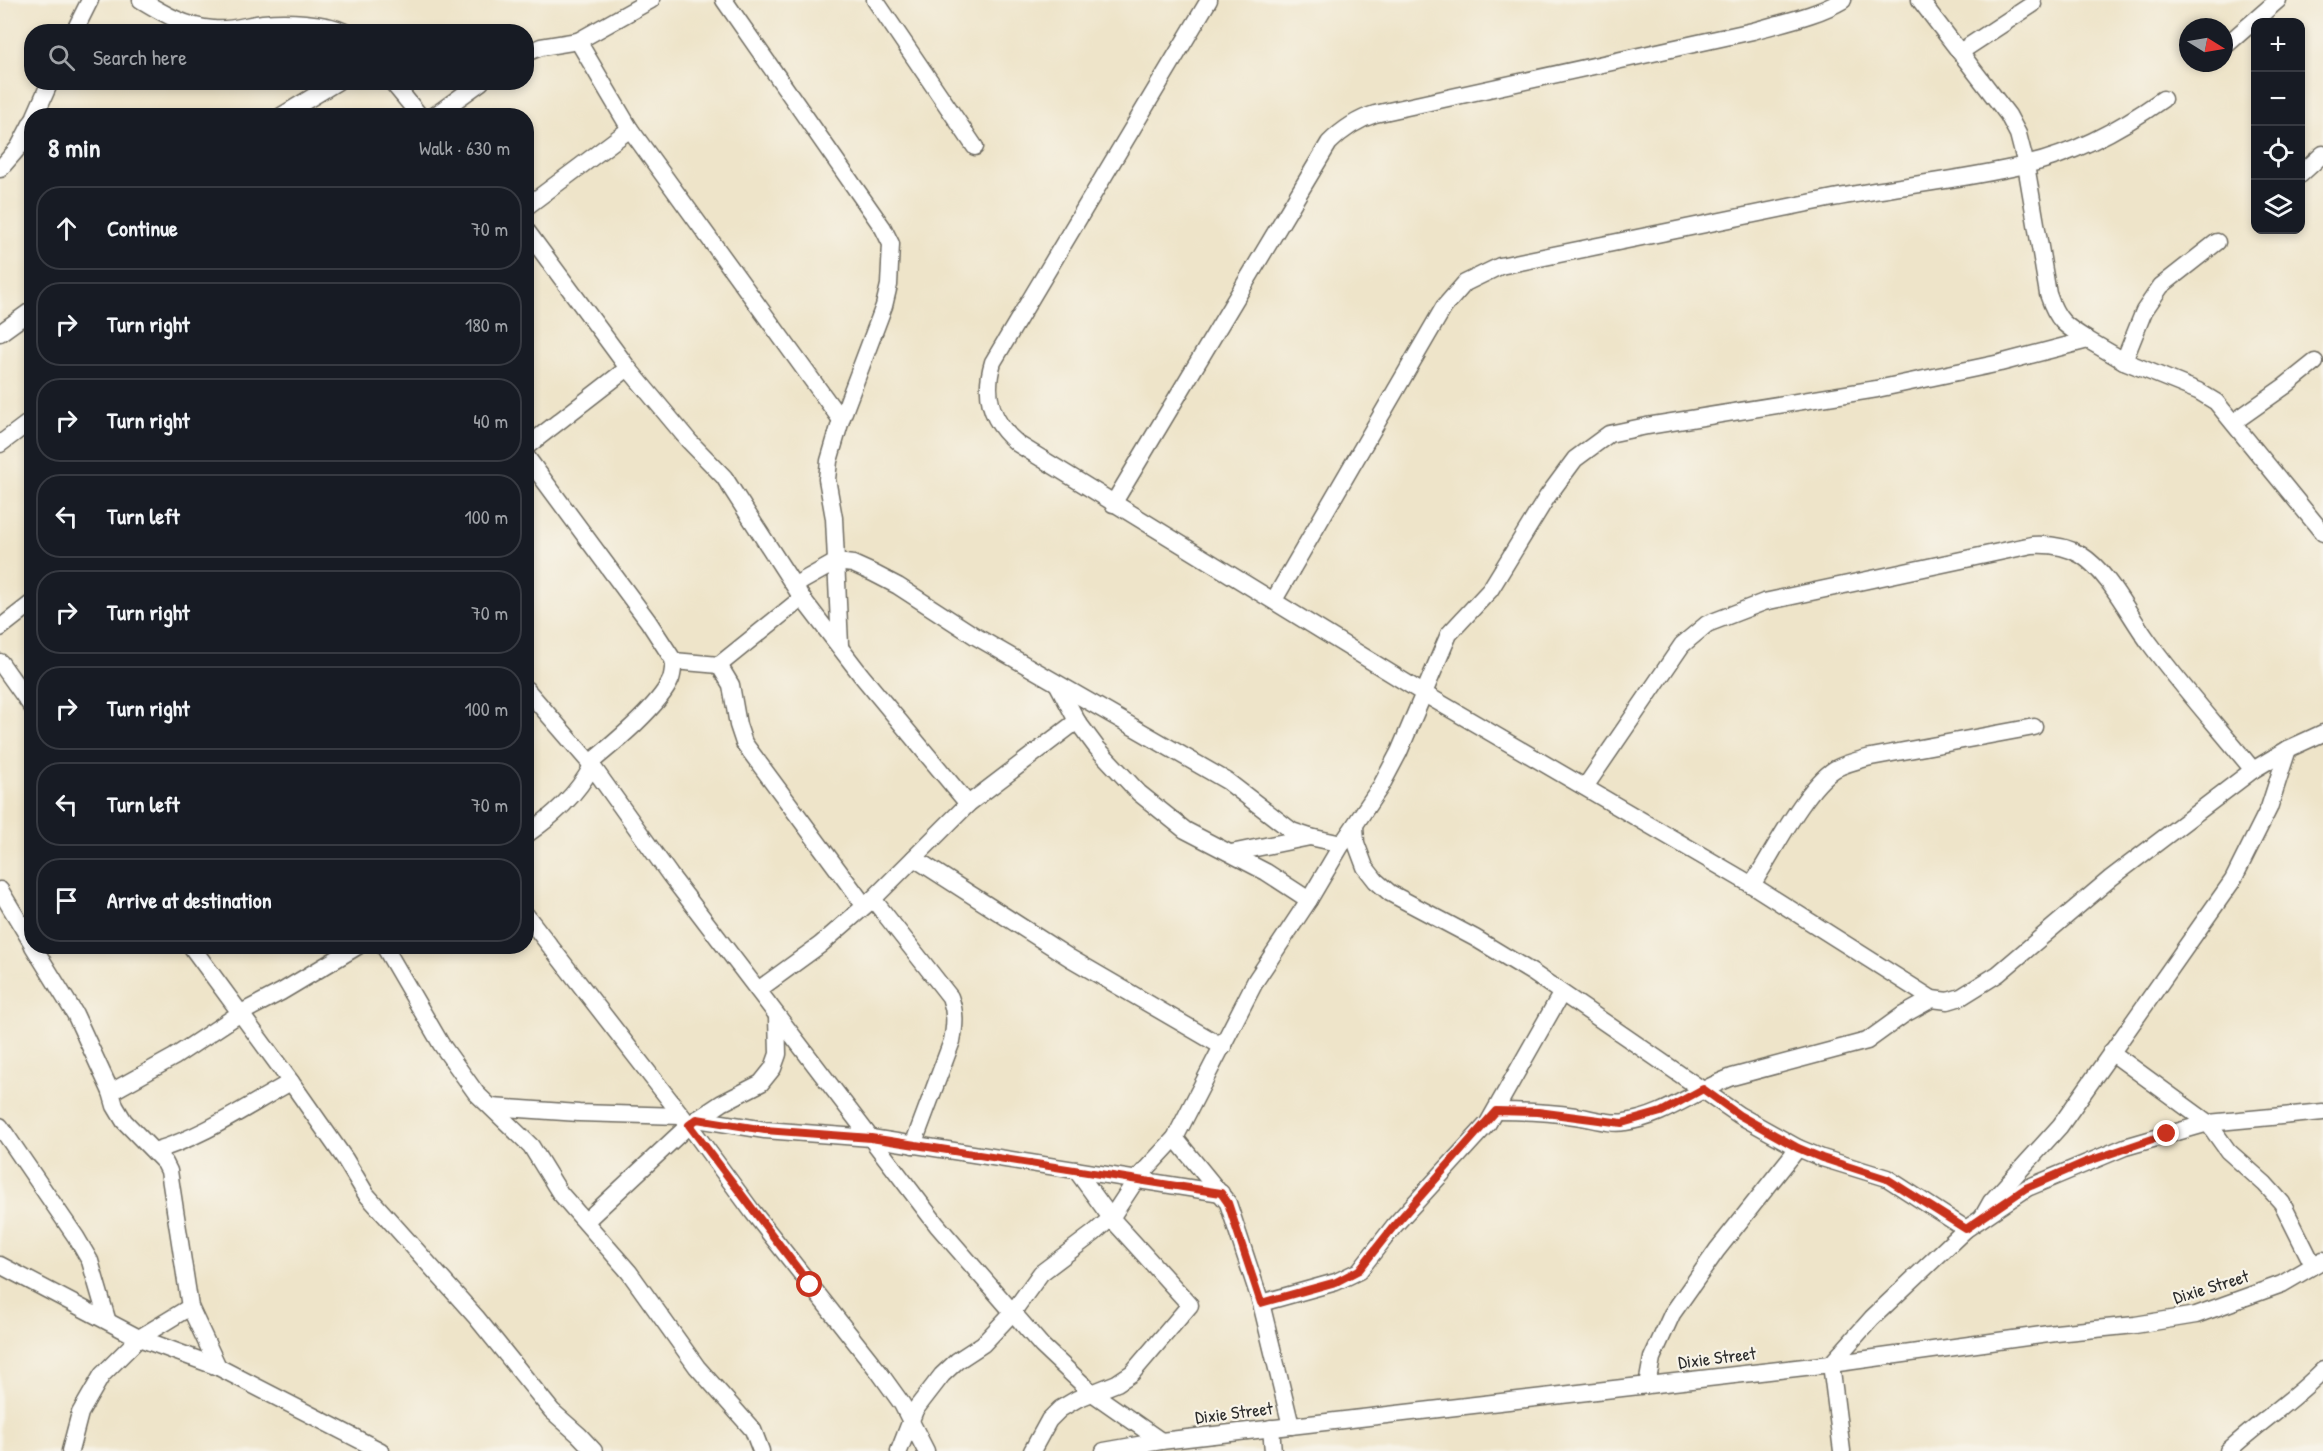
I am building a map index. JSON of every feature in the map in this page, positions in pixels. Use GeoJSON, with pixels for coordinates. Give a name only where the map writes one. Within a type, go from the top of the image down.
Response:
{"type":"FeatureCollection","features":[{"type":"Feature","properties":{"kind":"street"},"geometry":{"type":"LineString","coordinates":[[78,24],[90,0]]}},
{"type":"Feature","properties":{"kind":"street"},"geometry":{"type":"LineString","coordinates":[[141,0],[167,16],[187,24]]}},
{"type":"Feature","properties":{"kind":"street"},"geometry":{"type":"LineString","coordinates":[[534,50],[578,42],[651,0]]}},
{"type":"Feature","properties":{"kind":"street"},"geometry":{"type":"LineString","coordinates":[[724,0],[883,228],[891,244],[889,285],[884,306],[841,420],[829,461],[827,479],[834,518],[840,645]]}},
{"type":"Feature","properties":{"kind":"street"},"geometry":{"type":"LineString","coordinates":[[875,0],[975,147]]}},
{"type":"Feature","properties":{"kind":"street"},"geometry":{"type":"LineString","coordinates":[[1209,0],[993,362],[988,377],[987,392],[996,422],[1006,434],[1113,504],[1274,600],[1423,693],[1752,885],[1932,999],[1948,1001],[1961,997],[1998,974],[2111,878],[2253,770],[2288,749],[2323,733]]}},
{"type":"Feature","properties":{"kind":"street"},"geometry":{"type":"LineString","coordinates":[[1113,504],[1329,143],[1342,130],[1358,120],[1375,114],[1753,31],[1798,18],[1843,0]]}},
{"type":"Feature","properties":{"kind":"street"},"geometry":{"type":"LineString","coordinates":[[1920,0],[2008,116],[2018,134],[2026,165],[2048,294],[2055,314],[2064,326],[2124,361],[2198,391],[2216,402],[2323,533]]}},
{"type":"Feature","properties":{"kind":"street"},"geometry":{"type":"LineString","coordinates":[[2233,39],[2278,0]]}},
{"type":"Feature","properties":{"kind":"street"},"geometry":{"type":"LineString","coordinates":[[1960,52],[2033,4]]}},
{"type":"Feature","properties":{"kind":"street"},"geometry":{"type":"LineString","coordinates":[[258,24],[293,24]]}},
{"type":"Feature","properties":{"kind":"street"},"geometry":{"type":"LineString","coordinates":[[578,42],[630,129],[841,420]]}},
{"type":"Feature","properties":{"kind":"street"},"geometry":{"type":"LineString","coordinates":[[39,108],[46,90]]}},
{"type":"Feature","properties":{"kind":"street"},"geometry":{"type":"LineString","coordinates":[[294,108],[324,90]]}},
{"type":"Feature","properties":{"kind":"street"},"geometry":{"type":"LineString","coordinates":[[399,90],[413,108]]}},
{"type":"Feature","properties":{"kind":"street"},"geometry":{"type":"LineString","coordinates":[[445,108],[470,90]]}},
{"type":"Feature","properties":{"kind":"street"},"geometry":{"type":"LineString","coordinates":[[1274,600],[1444,307],[1464,284],[1500,266],[1835,198],[2026,165],[2101,137],[2136,118],[2163,99]]}},
{"type":"Feature","properties":{"kind":"street"},"geometry":{"type":"LineString","coordinates":[[534,201],[630,129]]}},
{"type":"Feature","properties":{"kind":"street"},"geometry":{"type":"LineString","coordinates":[[0,169],[19,147],[24,137]]}},
{"type":"Feature","properties":{"kind":"street"},"geometry":{"type":"LineString","coordinates":[[2305,171],[2323,154]]}},
{"type":"Feature","properties":{"kind":"street"},"geometry":{"type":"LineString","coordinates":[[534,241],[628,368],[689,441],[724,477],[799,591],[888,709],[968,804]]}},
{"type":"Feature","properties":{"kind":"street"},"geometry":{"type":"LineString","coordinates":[[2124,361],[2144,311],[2161,286],[2217,242]]}},
{"type":"Feature","properties":{"kind":"street"},"geometry":{"type":"LineString","coordinates":[[0,333],[24,315]]}},
{"type":"Feature","properties":{"kind":"street"},"geometry":{"type":"LineString","coordinates":[[899,1451],[910,1420],[942,1375],[957,1361],[983,1344],[1012,1313],[1041,1273],[1111,1218],[1137,1180],[1175,1138],[1256,980],[1381,786],[1399,752],[1449,634],[1490,590],[1547,497],[1575,459],[1609,434],[1877,389],[2000,363],[2088,340]]}},
{"type":"Feature","properties":{"kind":"street"},"geometry":{"type":"LineString","coordinates":[[2234,422],[2315,362]]}},
{"type":"Feature","properties":{"kind":"street"},"geometry":{"type":"LineString","coordinates":[[534,441],[628,368]]}},
{"type":"Feature","properties":{"kind":"street"},"geometry":{"type":"LineString","coordinates":[[0,444],[24,426]]}},
{"type":"Feature","properties":{"kind":"street"},"geometry":{"type":"LineString","coordinates":[[534,467],[648,621],[674,661],[670,680],[664,690],[629,730],[591,765],[586,778],[562,807],[534,829]]}},
{"type":"Feature","properties":{"kind":"street"},"geometry":{"type":"LineString","coordinates":[[1585,787],[1682,645],[1707,624],[1764,602],[2032,545],[2049,544],[2081,555],[2094,565],[2151,645],[2253,770]]}},
{"type":"Feature","properties":{"kind":"street"},"geometry":{"type":"LineString","coordinates":[[674,661],[719,665],[799,591],[836,562],[853,564],[898,586],[975,636],[1199,764],[1252,799],[1264,811],[1292,831],[1342,844]]}},
{"type":"Feature","properties":{"kind":"street"},"geometry":{"type":"LineString","coordinates":[[0,628],[24,609]]}},
{"type":"Feature","properties":{"kind":"street"},"geometry":{"type":"LineString","coordinates":[[0,662],[24,695]]}},
{"type":"Feature","properties":{"kind":"street"},"geometry":{"type":"LineString","coordinates":[[719,665],[731,685],[738,725],[744,743],[869,902],[951,997],[955,1010],[952,1041],[913,1145]]}},
{"type":"Feature","properties":{"kind":"street"},"geometry":{"type":"LineString","coordinates":[[1058,684],[1077,721],[1110,764],[1139,793],[1185,830],[1266,872],[1309,900]]}},
{"type":"Feature","properties":{"kind":"street"},"geometry":{"type":"LineString","coordinates":[[534,698],[591,765],[670,875],[937,1225],[1012,1313],[1091,1392],[1161,1441]]}},
{"type":"Feature","properties":{"kind":"street"},"geometry":{"type":"LineString","coordinates":[[758,990],[820,945],[869,902],[968,804],[1077,721]]}},
{"type":"Feature","properties":{"kind":"street"},"geometry":{"type":"LineString","coordinates":[[1752,885],[1809,794],[1821,780],[1836,769],[1870,758],[2034,727]]}},
{"type":"Feature","properties":{"kind":"street"},"geometry":{"type":"LineString","coordinates":[[1982,1218],[1992,1202],[2060,1126],[2233,880],[2269,808],[2288,749]]}},
{"type":"Feature","properties":{"kind":"street"},"geometry":{"type":"LineString","coordinates":[[1355,826],[1356,843],[1365,867],[1376,881],[1408,903],[1475,938],[1533,974],[1739,1115],[1798,1148],[1887,1179],[1966,1229]]}},
{"type":"Feature","properties":{"kind":"street"},"geometry":{"type":"LineString","coordinates":[[1231,853],[1310,837]]}},
{"type":"Feature","properties":{"kind":"street"},"geometry":{"type":"LineString","coordinates":[[914,858],[1070,958],[1223,1047]]}},
{"type":"Feature","properties":{"kind":"street"},"geometry":{"type":"LineString","coordinates":[[0,890],[24,931]]}},
{"type":"Feature","properties":{"kind":"street"},"geometry":{"type":"LineString","coordinates":[[534,925],[689,1120],[752,1210],[879,1372],[910,1420],[926,1451]]}},
{"type":"Feature","properties":{"kind":"street"},"geometry":{"type":"LineString","coordinates":[[38,954],[66,995],[111,1092],[115,1106],[124,1121],[154,1151],[169,1171],[190,1306],[218,1367]]}},
{"type":"Feature","properties":{"kind":"street"},"geometry":{"type":"LineString","coordinates":[[197,954],[291,1082],[366,1194],[476,1317],[552,1411],[579,1434],[594,1451]]}},
{"type":"Feature","properties":{"kind":"street"},"geometry":{"type":"LineString","coordinates":[[111,1092],[174,1057],[239,1014],[345,954]]}},
{"type":"Feature","properties":{"kind":"street"},"geometry":{"type":"LineString","coordinates":[[389,954],[441,1044],[476,1093],[531,1146],[560,1193],[629,1272],[697,1366],[753,1430],[761,1451]]}},
{"type":"Feature","properties":{"kind":"street"},"geometry":{"type":"LineString","coordinates":[[1261,1303],[1336,1282],[1359,1270],[1394,1226],[1496,1111],[1561,994]]}},
{"type":"Feature","properties":{"kind":"street"},"geometry":{"type":"LineString","coordinates":[[1496,1111],[1538,1112],[1622,1123],[1661,1112],[1703,1089],[1761,1068],[1867,1041],[1903,1015],[1932,999]]}},
{"type":"Feature","properties":{"kind":"street"},"geometry":{"type":"LineString","coordinates":[[586,1221],[689,1120],[761,1083],[773,1068],[778,1054],[777,1016]]}},
{"type":"Feature","properties":{"kind":"street"},"geometry":{"type":"LineString","coordinates":[[2111,1052],[2208,1123],[2229,1151],[2282,1203],[2318,1262]]}},
{"type":"Feature","properties":{"kind":"street"},"geometry":{"type":"LineString","coordinates":[[154,1151],[172,1146],[201,1132],[291,1082]]}},
{"type":"Feature","properties":{"kind":"street"},"geometry":{"type":"LineString","coordinates":[[492,1107],[689,1120],[765,1130],[871,1138],[1221,1193]]}},
{"type":"Feature","properties":{"kind":"street"},"geometry":{"type":"LineString","coordinates":[[1842,1451],[1831,1364],[1872,1318],[1966,1229],[2026,1188],[2086,1162],[2167,1134],[2208,1123],[2323,1112]]}},
{"type":"Feature","properties":{"kind":"street"},"geometry":{"type":"LineString","coordinates":[[0,1126],[76,1237],[90,1262],[107,1320]]}},
{"type":"Feature","properties":{"kind":"street"},"geometry":{"type":"LineString","coordinates":[[1175,1138],[1228,1203],[1261,1303],[1291,1426]]}},
{"type":"Feature","properties":{"kind":"street"},"geometry":{"type":"LineString","coordinates":[[1647,1385],[1652,1358],[1660,1336],[1672,1314],[1717,1250],[1798,1148]]}},
{"type":"Feature","properties":{"kind":"street"},"geometry":{"type":"LineString","coordinates":[[1032,1451],[1049,1420],[1055,1414],[1077,1399],[1117,1383],[1132,1373],[1190,1305],[1111,1218],[1076,1170]]}},
{"type":"Feature","properties":{"kind":"street","name":"Dixie Street"},"geometry":{"type":"LineString","coordinates":[[1104,1451],[1161,1441],[1831,1364],[2056,1333],[2135,1325],[2196,1315],[2282,1284],[2318,1262]]}},
{"type":"Feature","properties":{"kind":"street"},"geometry":{"type":"LineString","coordinates":[[0,1265],[139,1338],[218,1367],[381,1451]]}},
{"type":"Feature","properties":{"kind":"street"},"geometry":{"type":"LineString","coordinates":[[70,1451],[80,1413],[102,1376],[139,1338],[190,1306]]}},
{"type":"Feature","properties":{"kind":"street"},"geometry":{"type":"LineString","coordinates":[[2229,1451],[2253,1427],[2303,1391],[2323,1370]]}},
{"type":"Feature","properties":{"kind":"street"},"geometry":{"type":"LineString","coordinates":[[1270,1428],[1273,1451]]}},
{"type":"Feature","properties":{"kind":"route"},"geometry":{"type":"LineString","coordinates":[[810,1285],[689,1125],[697,1119],[765,1130],[871,1138],[1221,1193],[1228,1203],[1261,1303],[1336,1282],[1359,1270],[1394,1226],[1488,1123],[1496,1111],[1561,1114],[1622,1123],[1661,1112],[1703,1089],[1739,1115],[1798,1148],[1887,1179],[1966,1229],[2026,1188],[2125,1147],[2167,1134]]}}]}
